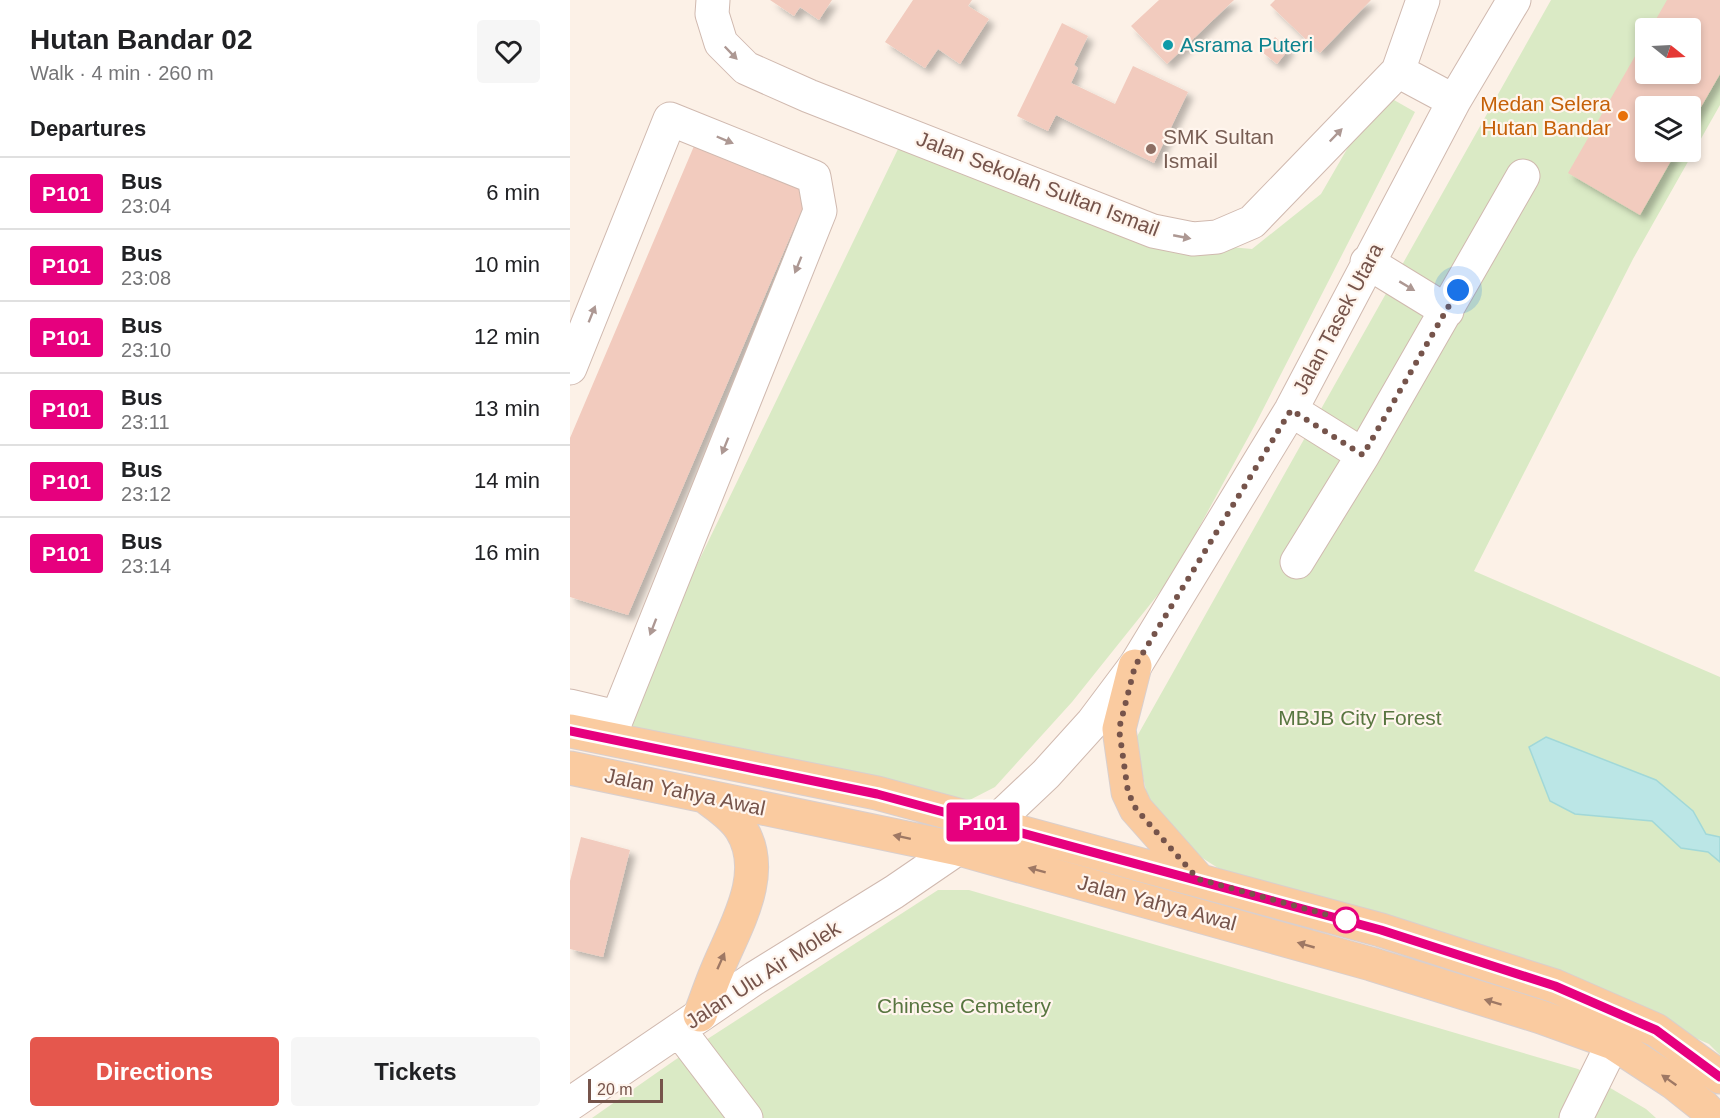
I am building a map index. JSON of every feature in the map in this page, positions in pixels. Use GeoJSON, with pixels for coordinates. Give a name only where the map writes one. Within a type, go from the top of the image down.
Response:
{"type":"FeatureCollection","features":[{"type":"Feature","properties":{"kind":"main road"},"geometry":{"type":"LineString","coordinates":[[1135,666],[1119,729],[1128,792],[1136,809],[1198,879]]}},
{"type":"Feature","properties":{"kind":"main road","name":"Jalan Yahya Awal"},"geometry":{"type":"LineString","coordinates":[[570,731],[621,709],[877,794],[1381,930],[1555,986],[1656,1030],[1720,1077]]}},
{"type":"Feature","properties":{"kind":"main road","name":"Jalan Yahya Awal"},"geometry":{"type":"LineString","coordinates":[[570,768],[959,849],[1371,964],[1541,1017],[1613,1043],[1674,1083],[1714,1118]]}},
{"type":"Feature","properties":{"kind":"main road"},"geometry":{"type":"LineString","coordinates":[[689,1023],[748,896],[750,874],[750,849],[742,830],[733,818],[704,795]]}},
{"type":"Feature","properties":{"kind":"street","name":"Jalan Sekolah Sultan Ismail"},"geometry":{"type":"LineString","coordinates":[[713,0],[712,14],[721,43],[746,68],[809,96],[1153,231],[1193,239],[1218,237],[1252,222],[1398,71]]}},
{"type":"Feature","properties":{"kind":"street"},"geometry":{"type":"LineString","coordinates":[[1423,0],[1398,71],[1454,101]]}},
{"type":"Feature","properties":{"kind":"street","name":"Jalan Tasek Utara"},"geometry":{"type":"LineString","coordinates":[[992,825],[1046,774],[1093,722],[1135,666],[1291,410],[1367,262],[1454,101],[1514,0]]}},
{"type":"Feature","properties":{"kind":"street"},"geometry":{"type":"LineString","coordinates":[[570,368],[670,119],[814,177],[820,211],[621,709],[570,706]]}},
{"type":"Feature","properties":{"kind":"street"},"geometry":{"type":"LineString","coordinates":[[1297,562],[1363,455],[1523,176]]}},
{"type":"Feature","properties":{"kind":"street"},"geometry":{"type":"LineString","coordinates":[[1367,262],[1447,311]]}},
{"type":"Feature","properties":{"kind":"street"},"geometry":{"type":"LineString","coordinates":[[1291,410],[1363,455]]}},
{"type":"Feature","properties":{"kind":"street","name":"Jalan Ulu Air Molek"},"geometry":{"type":"LineString","coordinates":[[570,1104],[689,1023],[959,849],[992,825]]}},
{"type":"Feature","properties":{"kind":"street"},"geometry":{"type":"LineString","coordinates":[[689,1023],[746,1118]]}},
{"type":"Feature","properties":{"kind":"street"},"geometry":{"type":"LineString","coordinates":[[1576,1118],[1613,1043]]}},
{"type":"Feature","properties":{"kind":"green space","name":"MBJB City Forest"},"geometry":{"type":"Polygon","coordinates":[[[1551,0],[1720,0],[1720,105],[1701,139],[1701,96],[1635,96],[1635,162],[1688,162],[1633,259],[1474,571],[1720,677],[1720,1055],[1709,1044],[1514,958],[1332,905],[1218,868],[1154,827],[1135,740],[1551,0]]]}},
{"type":"Feature","properties":{"kind":"green space"},"geometry":{"type":"Polygon","coordinates":[[[1380,92],[1415,112],[1256,423],[1172,577],[1072,702],[995,787],[960,805],[617,730],[898,149],[1153,240],[1252,249],[1321,194],[1380,92]]]}},
{"type":"Feature","properties":{"kind":"green space","name":"Chinese Cemetery"},"geometry":{"type":"Polygon","coordinates":[[[938,890],[969,890],[1578,1069],[1646,1109],[1656,1118],[592,1118],[675,1060],[938,890]]]}},
{"type":"Feature","properties":{"kind":"water"},"geometry":{"type":"Polygon","coordinates":[[[1546,737],[1656,780],[1693,811],[1706,834],[1720,837],[1720,862],[1708,852],[1681,848],[1652,821],[1575,814],[1550,801],[1529,747],[1546,737]]]}},
{"type":"Feature","properties":{"kind":"building"},"geometry":{"type":"Polygon","coordinates":[[[770,0],[832,0],[819,20],[800,7],[794,16],[770,0]]]}},
{"type":"Feature","properties":{"kind":"building"},"geometry":{"type":"Polygon","coordinates":[[[913,0],[972,0],[968,6],[989,19],[960,64],[938,49],[925,68],[885,42],[913,0]]]}},
{"type":"Feature","properties":{"kind":"building","name":"Asrama Puteri"},"geometry":{"type":"Polygon","coordinates":[[[1159,0],[1234,0],[1167,64],[1131,26],[1159,0]]]}},
{"type":"Feature","properties":{"kind":"building"},"geometry":{"type":"Polygon","coordinates":[[[1275,0],[1371,0],[1320,53],[1270,5],[1275,0]]]}},
{"type":"Feature","properties":{"kind":"building","name":"Medan Selera Hutan Bandar"},"geometry":{"type":"Polygon","coordinates":[[[1667,0],[1720,0],[1720,74],[1701,107],[1701,96],[1635,96],[1635,162],[1670,162],[1640,215],[1568,173],[1635,56],[1635,84],[1701,84],[1701,18],[1657,18],[1667,0]]]}},
{"type":"Feature","properties":{"kind":"building"},"geometry":{"type":"Polygon","coordinates":[[[1062,23],[1088,36],[1074,65],[1078,68],[1071,83],[1115,104],[1133,66],[1188,92],[1154,163],[1056,115],[1048,131],[1017,116],[1062,23]]]}},
{"type":"Feature","properties":{"kind":"building","name":"SMK Sultan Ismail"},"geometry":{"type":"Polygon","coordinates":[[[1275,37],[1289,49],[1277,64],[1262,52],[1275,37]]]}},
{"type":"Feature","properties":{"kind":"building"},"geometry":{"type":"Polygon","coordinates":[[[700,132],[814,181],[628,615],[570,597],[570,438],[700,132]]]}},
{"type":"Feature","properties":{"kind":"building"},"geometry":{"type":"Polygon","coordinates":[[[581,837],[630,850],[603,957],[570,949],[570,881],[581,837]]]}},
{"type":"Feature","properties":{"kind":"bus line","name":"P101"},"geometry":{"type":"LineString","coordinates":[[570,731],[877,794],[1381,930],[1555,986],[1656,1030],[1720,1077]]}},
{"type":"Feature","properties":{"kind":"place","name":"Asrama Puteri"},"geometry":{"type":"Point","coordinates":[1168,45]}},
{"type":"Feature","properties":{"kind":"place","name":"Medan Selera Hutan Bandar"},"geometry":{"type":"Point","coordinates":[1623,116]}},
{"type":"Feature","properties":{"kind":"place","name":"SMK Sultan Ismail"},"geometry":{"type":"Point","coordinates":[1151,149]}},
{"type":"Feature","properties":{"kind":"route"},"geometry":{"type":"LineString","coordinates":[[1346,920],[1198,879],[1136,809],[1128,792],[1119,729],[1135,666],[1291,410],[1363,455],[1458,290]]}}]}
